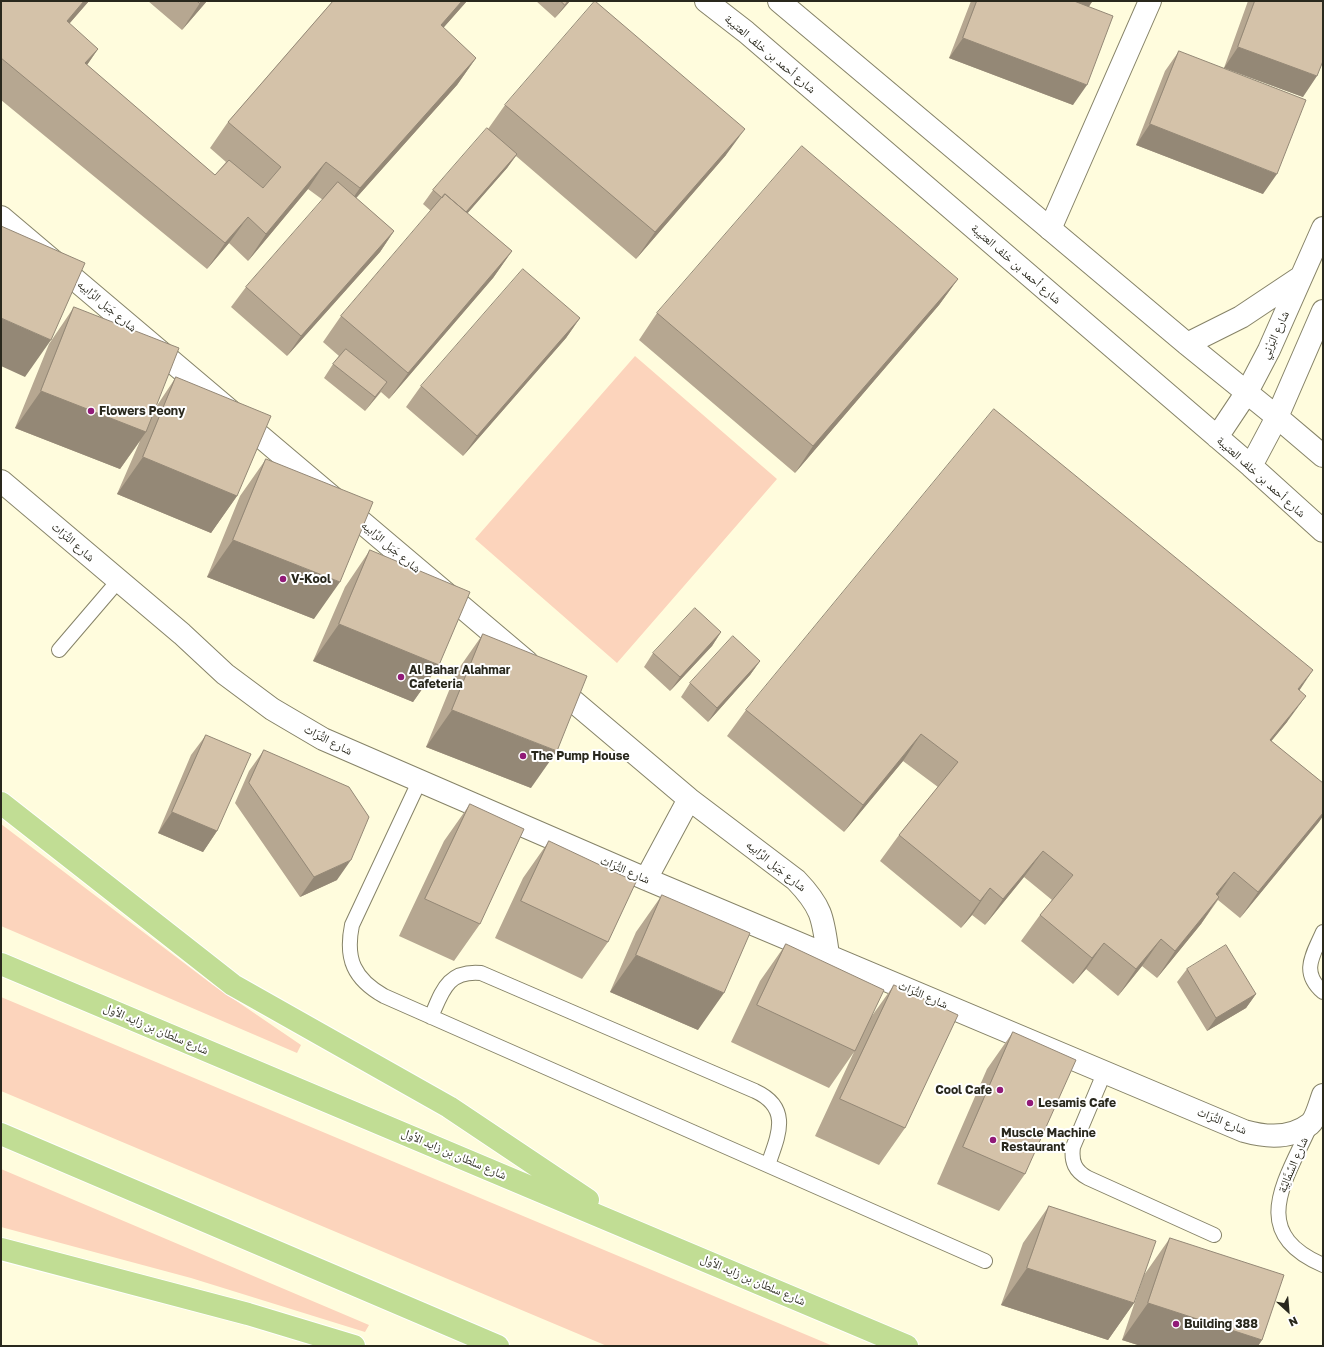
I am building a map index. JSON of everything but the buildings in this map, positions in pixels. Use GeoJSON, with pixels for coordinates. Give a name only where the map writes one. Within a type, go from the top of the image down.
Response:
{"type":"FeatureCollection","features":[{"type":"Feature","properties":{"kind":"main road"},"geometry":{"type":"LineString","coordinates":[[1,803],[233,985],[449,1107],[630,1228]]}},
{"type":"Feature","properties":{"kind":"main road","name":"شارع سلطان بن زايد الأول"},"geometry":{"type":"LineString","coordinates":[[1,964],[907,1346]]}},
{"type":"Feature","properties":{"kind":"main road"},"geometry":{"type":"LineString","coordinates":[[1,1134],[498,1346]]}},
{"type":"Feature","properties":{"kind":"main road"},"geometry":{"type":"LineString","coordinates":[[1,1249],[248,1314],[354,1346]]}},
{"type":"Feature","properties":{"kind":"street","name":"شارع أحمد بن خلف العتيبة"},"geometry":{"type":"LineString","coordinates":[[706,1],[752,37],[1217,437],[1323,531]]}},
{"type":"Feature","properties":{"kind":"street"},"geometry":{"type":"LineString","coordinates":[[779,1],[1187,344],[1323,456]]}},
{"type":"Feature","properties":{"kind":"street"},"geometry":{"type":"LineString","coordinates":[[1050,229],[1150,1]]}},
{"type":"Feature","properties":{"kind":"street","name":"شارع جَبَل الرَّابيه"},"geometry":{"type":"LineString","coordinates":[[1,217],[689,799],[783,869],[808,892],[823,918],[828,955]]}},
{"type":"Feature","properties":{"kind":"street","name":"شارع البَرْنِي"},"geometry":{"type":"LineString","coordinates":[[1217,437],[1247,392],[1269,350],[1323,228]]}},
{"type":"Feature","properties":{"kind":"street"},"geometry":{"type":"LineString","coordinates":[[1187,344],[1241,317],[1302,276]]}},
{"type":"Feature","properties":{"kind":"street"},"geometry":{"type":"LineString","coordinates":[[1250,466],[1277,417],[1323,311]]}},
{"type":"Feature","properties":{"kind":"street","name":"شارع التُّرَاث"},"geometry":{"type":"LineString","coordinates":[[1,481],[225,674],[272,709],[322,739],[646,879],[1105,1071],[1244,1131],[1261,1136],[1279,1136],[1296,1132],[1311,1123]]}},
{"type":"Feature","properties":{"kind":"street"},"geometry":{"type":"LineString","coordinates":[[646,879],[689,799]]}},
{"type":"Feature","properties":{"kind":"street","name":"شارع السَّمَّالِيَّة"},"geometry":{"type":"LineString","coordinates":[[1311,1123],[1323,1095]]}},
{"type":"Feature","properties":{"kind":"lane"},"geometry":{"type":"LineString","coordinates":[[59,650],[118,581]]}},
{"type":"Feature","properties":{"kind":"lane"},"geometry":{"type":"LineString","coordinates":[[419,782],[352,925],[348,942],[351,959],[358,975],[369,988],[431,1017],[985,1261]]}},
{"type":"Feature","properties":{"kind":"lane"},"geometry":{"type":"LineString","coordinates":[[1323,932],[1310,960],[1309,968],[1315,985],[1323,992]]}},
{"type":"Feature","properties":{"kind":"lane"},"geometry":{"type":"LineString","coordinates":[[431,1017],[445,986],[453,978],[464,974],[481,973],[763,1095],[775,1107],[780,1123],[779,1131],[768,1165]]}},
{"type":"Feature","properties":{"kind":"lane"},"geometry":{"type":"LineString","coordinates":[[1105,1071],[1073,1147],[1072,1156],[1077,1171],[1088,1178],[1214,1235]]}},
{"type":"Feature","properties":{"kind":"lane","name":"شارع السَّمَّالِيَّة"},"geometry":{"type":"LineString","coordinates":[[1311,1123],[1280,1195],[1279,1221],[1283,1233],[1290,1244],[1299,1253],[1323,1265]]}},
{"type":"Feature","properties":{"kind":"shaded area"},"geometry":{"type":"Polygon","coordinates":[[[635,356],[777,479],[617,663],[475,539],[635,356]]]}},
{"type":"Feature","properties":{"kind":"shaded area"},"geometry":{"type":"Polygon","coordinates":[[[1,824],[213,985],[301,1045],[297,1053],[1,926],[1,824]]]}},
{"type":"Feature","properties":{"kind":"shaded area"},"geometry":{"type":"Polygon","coordinates":[[[1,997],[833,1346],[607,1346],[1,1091],[1,997]]]}},
{"type":"Feature","properties":{"kind":"shaded area"},"geometry":{"type":"Polygon","coordinates":[[[1,1169],[369,1325],[365,1332],[191,1278],[1,1227],[1,1169]]]}},
{"type":"Feature","properties":{"kind":"place","name":"Flowers Peony"},"geometry":{"type":"Point","coordinates":[91,411]}},
{"type":"Feature","properties":{"kind":"place","name":"V-Kool"},"geometry":{"type":"Point","coordinates":[283,579]}},
{"type":"Feature","properties":{"kind":"place","name":"Al Bahar Alahmar Cafeteria"},"geometry":{"type":"Point","coordinates":[401,677]}},
{"type":"Feature","properties":{"kind":"place","name":"The Pump House"},"geometry":{"type":"Point","coordinates":[523,756]}},
{"type":"Feature","properties":{"kind":"place","name":"Cool Cafe"},"geometry":{"type":"Point","coordinates":[1000,1090]}},
{"type":"Feature","properties":{"kind":"place","name":"Lesamis Cafe"},"geometry":{"type":"Point","coordinates":[1030,1103]}},
{"type":"Feature","properties":{"kind":"place","name":"Muscle Machine Restaurant"},"geometry":{"type":"Point","coordinates":[993,1140]}},
{"type":"Feature","properties":{"kind":"place","name":"Building 388"},"geometry":{"type":"Point","coordinates":[1176,1324]}}]}
